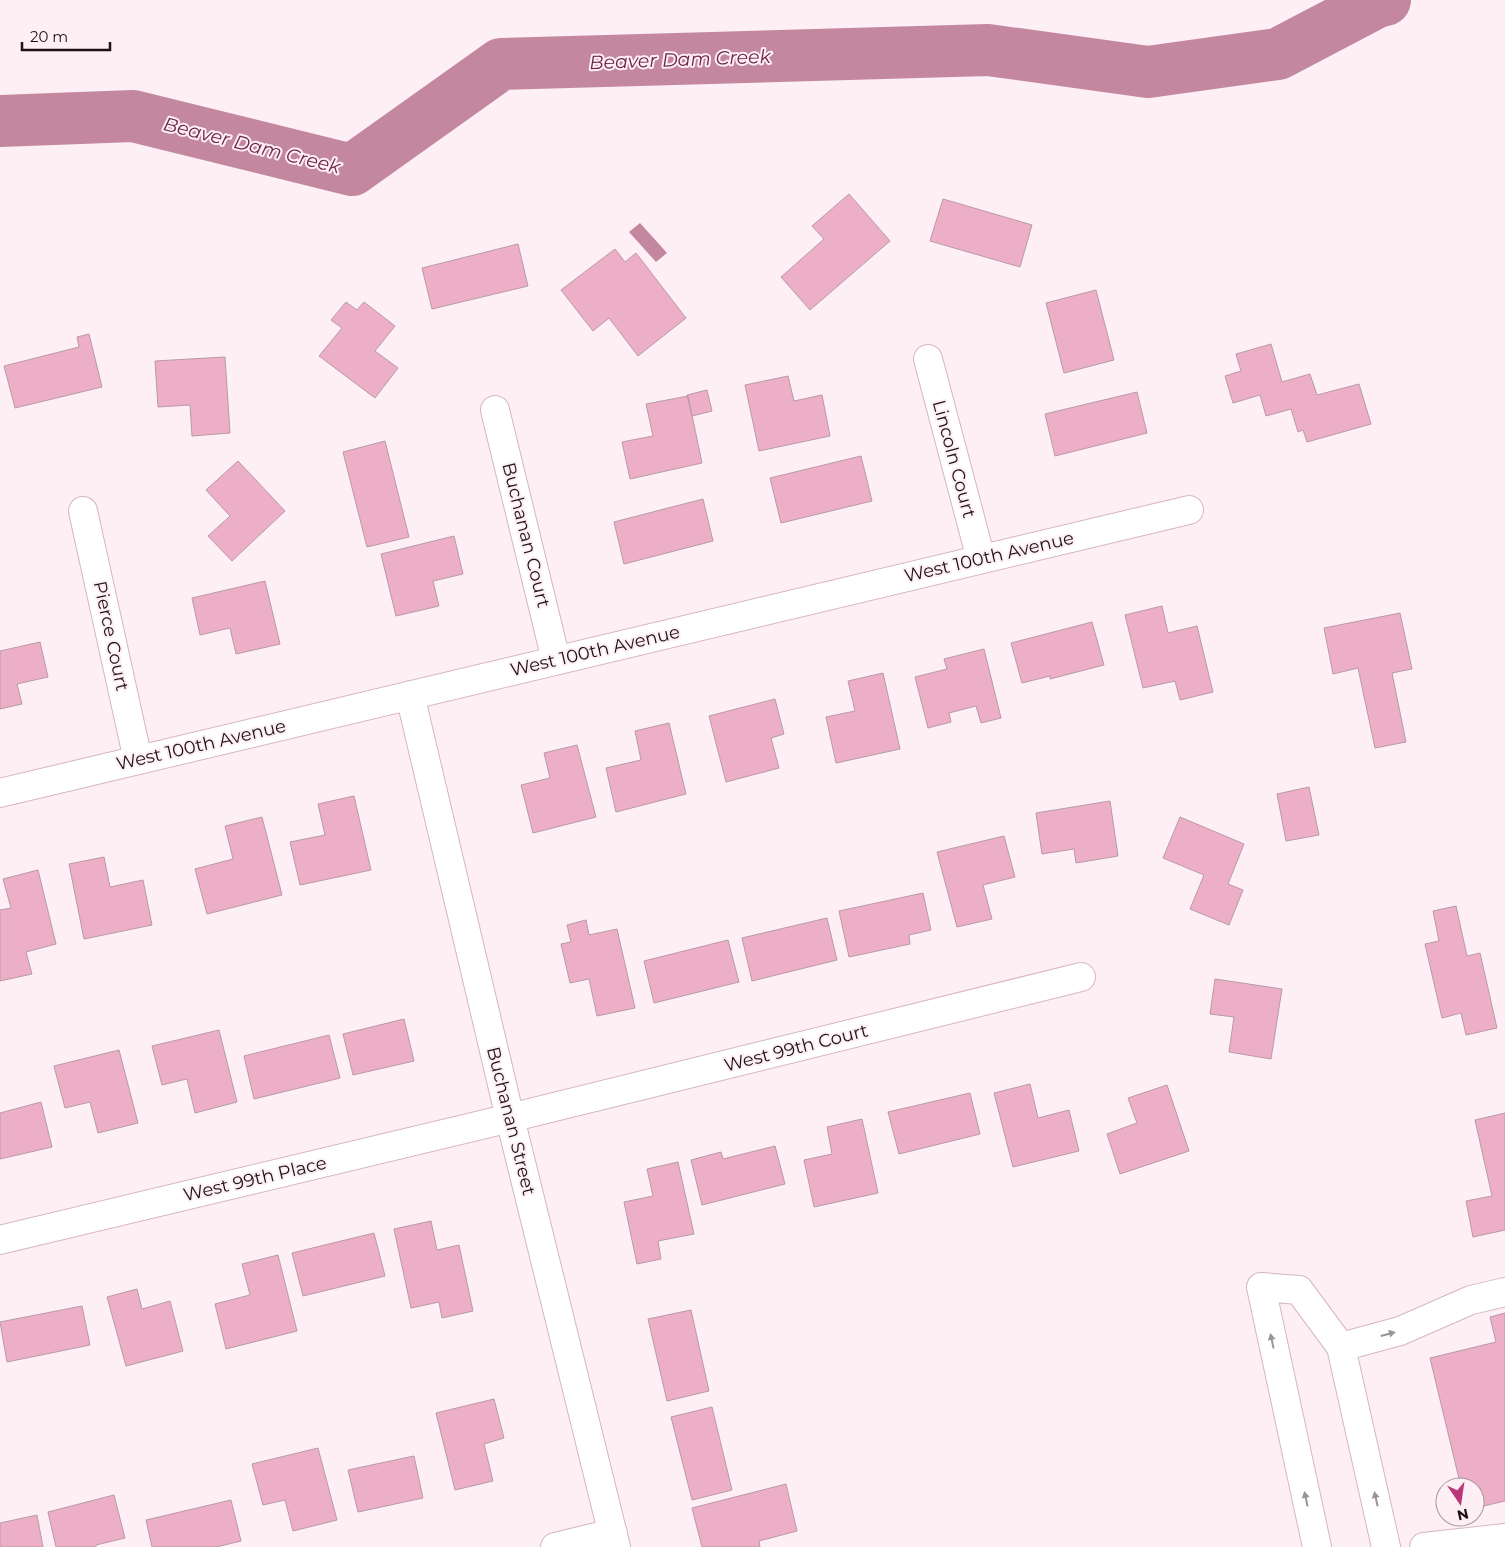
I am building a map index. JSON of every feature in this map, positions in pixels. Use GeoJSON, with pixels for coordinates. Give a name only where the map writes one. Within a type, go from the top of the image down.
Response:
{"type":"FeatureCollection","features":[{"type":"Feature","properties":{"kind":"street","name":"Lincoln Court"},"geometry":{"type":"LineString","coordinates":[[928,359],[981,559]]}},
{"type":"Feature","properties":{"kind":"street","name":"Buchanan Court"},"geometry":{"type":"LineString","coordinates":[[495,410],[556,660]]}},
{"type":"Feature","properties":{"kind":"street","name":"West 100th Avenue"},"geometry":{"type":"LineString","coordinates":[[0,793],[1189,510]]}},
{"type":"Feature","properties":{"kind":"street","name":"Pierce Court"},"geometry":{"type":"LineString","coordinates":[[83,511],[138,760]]}},
{"type":"Feature","properties":{"kind":"street","name":"Buchanan Street"},"geometry":{"type":"LineString","coordinates":[[410,695],[510,1118],[614,1540]]}},
{"type":"Feature","properties":{"kind":"street","name":"West 99th Court"},"geometry":{"type":"LineString","coordinates":[[510,1118],[1081,977]]}},
{"type":"Feature","properties":{"kind":"street","name":"West 99th Place"},"geometry":{"type":"LineString","coordinates":[[0,1240],[510,1118]]}},
{"type":"Feature","properties":{"kind":"street"},"geometry":{"type":"LineString","coordinates":[[1317,1547],[1261,1287],[1299,1290],[1341,1347],[1386,1547]]}},
{"type":"Feature","properties":{"kind":"street"},"geometry":{"type":"LineString","coordinates":[[1341,1347],[1400,1331],[1471,1300],[1505,1292]]}},
{"type":"Feature","properties":{"kind":"street"},"geometry":{"type":"LineString","coordinates":[[1424,1547],[1505,1538]]}},
{"type":"Feature","properties":{"kind":"street"},"geometry":{"type":"LineString","coordinates":[[555,1547],[614,1540]]}},
{"type":"Feature","properties":{"kind":"shaded area"},"geometry":{"type":"Polygon","coordinates":[[[640,223],[667,253],[656,262],[629,232],[640,223]]]}},
{"type":"Feature","properties":{"kind":"building"},"geometry":{"type":"Polygon","coordinates":[[[849,194],[890,241],[810,310],[781,277],[824,239],[812,226],[849,194]]]}},
{"type":"Feature","properties":{"kind":"building"},"geometry":{"type":"Polygon","coordinates":[[[943,199],[1032,225],[1020,267],[930,241],[943,199]]]}},
{"type":"Feature","properties":{"kind":"building"},"geometry":{"type":"Polygon","coordinates":[[[518,244],[528,286],[432,309],[422,268],[518,244]]]}},
{"type":"Feature","properties":{"kind":"building"},"geometry":{"type":"Polygon","coordinates":[[[615,249],[625,262],[636,253],[686,318],[638,356],[609,318],[593,331],[561,290],[615,249]]]}},
{"type":"Feature","properties":{"kind":"building"},"geometry":{"type":"Polygon","coordinates":[[[1096,290],[1114,360],[1064,373],[1046,303],[1096,290]]]}},
{"type":"Feature","properties":{"kind":"building"},"geometry":{"type":"Polygon","coordinates":[[[346,302],[357,310],[364,302],[395,326],[375,351],[398,368],[375,398],[319,356],[342,328],[331,320],[346,302]]]}},
{"type":"Feature","properties":{"kind":"building"},"geometry":{"type":"Polygon","coordinates":[[[89,334],[102,387],[15,408],[4,366],[79,347],[77,337],[89,334]]]}},
{"type":"Feature","properties":{"kind":"building"},"geometry":{"type":"Polygon","coordinates":[[[1271,344],[1282,382],[1310,374],[1317,395],[1359,384],[1371,424],[1307,442],[1303,430],[1298,432],[1291,409],[1266,416],[1260,395],[1233,403],[1225,376],[1241,371],[1236,354],[1271,344]]]}},
{"type":"Feature","properties":{"kind":"building"},"geometry":{"type":"Polygon","coordinates":[[[225,357],[230,433],[192,436],[190,405],[158,407],[155,361],[225,357]]]}},
{"type":"Feature","properties":{"kind":"building"},"geometry":{"type":"Polygon","coordinates":[[[788,376],[794,401],[822,395],[830,436],[759,451],[745,385],[788,376]]]}},
{"type":"Feature","properties":{"kind":"building"},"geometry":{"type":"Polygon","coordinates":[[[707,390],[712,411],[692,416],[687,395],[707,390]]]}},
{"type":"Feature","properties":{"kind":"building"},"geometry":{"type":"Polygon","coordinates":[[[1137,392],[1147,433],[1055,456],[1045,414],[1137,392]]]}},
{"type":"Feature","properties":{"kind":"building"},"geometry":{"type":"Polygon","coordinates":[[[688,396],[702,463],[630,479],[622,442],[653,436],[646,404],[688,396]]]}},
{"type":"Feature","properties":{"kind":"building"},"geometry":{"type":"Polygon","coordinates":[[[385,441],[409,537],[367,547],[343,452],[385,441]]]}},
{"type":"Feature","properties":{"kind":"building"},"geometry":{"type":"Polygon","coordinates":[[[861,456],[872,501],[781,523],[770,478],[861,456]]]}},
{"type":"Feature","properties":{"kind":"building"},"geometry":{"type":"Polygon","coordinates":[[[238,461],[285,511],[232,561],[208,536],[230,516],[206,490],[238,461]]]}},
{"type":"Feature","properties":{"kind":"building"},"geometry":{"type":"Polygon","coordinates":[[[703,499],[713,541],[624,564],[614,522],[703,499]]]}},
{"type":"Feature","properties":{"kind":"building"},"geometry":{"type":"Polygon","coordinates":[[[454,536],[463,574],[433,581],[439,606],[396,616],[381,554],[454,536]]]}},
{"type":"Feature","properties":{"kind":"building"},"geometry":{"type":"Polygon","coordinates":[[[265,581],[280,644],[236,654],[230,628],[200,635],[192,598],[265,581]]]}},
{"type":"Feature","properties":{"kind":"building"},"geometry":{"type":"Polygon","coordinates":[[[1162,606],[1168,633],[1197,626],[1213,692],[1180,700],[1175,681],[1143,688],[1125,615],[1162,606]]]}},
{"type":"Feature","properties":{"kind":"building"},"geometry":{"type":"Polygon","coordinates":[[[1400,613],[1412,669],[1392,673],[1406,742],[1375,748],[1358,668],[1333,674],[1324,628],[1400,613]]]}},
{"type":"Feature","properties":{"kind":"building"},"geometry":{"type":"Polygon","coordinates":[[[1092,622],[1104,665],[1050,679],[1050,676],[1022,683],[1011,643],[1092,622]]]}},
{"type":"Feature","properties":{"kind":"building"},"geometry":{"type":"Polygon","coordinates":[[[40,642],[48,677],[17,684],[22,704],[0,709],[0,651],[40,642]]]}},
{"type":"Feature","properties":{"kind":"building"},"geometry":{"type":"Polygon","coordinates":[[[984,649],[1001,718],[981,723],[976,706],[949,713],[951,722],[928,728],[915,677],[947,669],[944,659],[984,649]]]}},
{"type":"Feature","properties":{"kind":"building"},"geometry":{"type":"Polygon","coordinates":[[[883,673],[900,749],[836,763],[826,717],[855,711],[848,681],[883,673]]]}},
{"type":"Feature","properties":{"kind":"building"},"geometry":{"type":"Polygon","coordinates":[[[775,699],[784,734],[771,738],[779,768],[726,782],[709,716],[775,699]]]}},
{"type":"Feature","properties":{"kind":"building"},"geometry":{"type":"Polygon","coordinates":[[[669,723],[686,794],[616,812],[606,768],[641,760],[635,731],[669,723]]]}},
{"type":"Feature","properties":{"kind":"building"},"geometry":{"type":"Polygon","coordinates":[[[577,745],[596,817],[533,833],[521,785],[550,778],[544,753],[577,745]]]}},
{"type":"Feature","properties":{"kind":"building"},"geometry":{"type":"Polygon","coordinates":[[[1309,787],[1319,835],[1286,841],[1277,794],[1309,787]]]}},
{"type":"Feature","properties":{"kind":"building"},"geometry":{"type":"Polygon","coordinates":[[[354,796],[371,870],[300,885],[290,842],[325,835],[318,804],[354,796]]]}},
{"type":"Feature","properties":{"kind":"building"},"geometry":{"type":"Polygon","coordinates":[[[1110,801],[1118,856],[1076,863],[1074,849],[1042,854],[1036,813],[1110,801]]]}},
{"type":"Feature","properties":{"kind":"building"},"geometry":{"type":"Polygon","coordinates":[[[262,817],[282,895],[207,914],[195,869],[233,859],[225,826],[262,817]]]}},
{"type":"Feature","properties":{"kind":"building"},"geometry":{"type":"Polygon","coordinates":[[[1180,817],[1244,844],[1228,884],[1243,890],[1229,925],[1190,909],[1204,875],[1163,858],[1180,817]]]}},
{"type":"Feature","properties":{"kind":"building"},"geometry":{"type":"Polygon","coordinates":[[[1004,836],[1015,877],[983,885],[992,919],[957,927],[937,852],[1004,836]]]}},
{"type":"Feature","properties":{"kind":"building"},"geometry":{"type":"Polygon","coordinates":[[[104,857],[110,887],[143,880],[152,925],[84,939],[69,864],[104,857]]]}},
{"type":"Feature","properties":{"kind":"building"},"geometry":{"type":"Polygon","coordinates":[[[38,870],[56,944],[26,952],[32,974],[0,981],[0,910],[11,908],[3,879],[38,870]]]}},
{"type":"Feature","properties":{"kind":"building"},"geometry":{"type":"Polygon","coordinates":[[[923,893],[931,930],[909,935],[910,944],[849,957],[839,911],[923,893]]]}},
{"type":"Feature","properties":{"kind":"building"},"geometry":{"type":"Polygon","coordinates":[[[1456,906],[1467,956],[1480,953],[1497,1028],[1466,1035],[1461,1013],[1442,1018],[1425,944],[1439,941],[1433,911],[1456,906]]]}},
{"type":"Feature","properties":{"kind":"building"},"geometry":{"type":"Polygon","coordinates":[[[827,918],[837,960],[752,981],[742,938],[827,918]]]}},
{"type":"Feature","properties":{"kind":"building"},"geometry":{"type":"Polygon","coordinates":[[[586,920],[589,935],[617,929],[635,1008],[597,1016],[589,979],[570,983],[561,944],[571,942],[567,925],[586,920]]]}},
{"type":"Feature","properties":{"kind":"building"},"geometry":{"type":"Polygon","coordinates":[[[728,940],[739,982],[654,1003],[644,961],[728,940]]]}},
{"type":"Feature","properties":{"kind":"building"},"geometry":{"type":"Polygon","coordinates":[[[1215,979],[1282,989],[1271,1059],[1229,1052],[1234,1017],[1210,1014],[1215,979]]]}},
{"type":"Feature","properties":{"kind":"building"},"geometry":{"type":"Polygon","coordinates":[[[404,1019],[414,1061],[353,1075],[343,1034],[404,1019]]]}},
{"type":"Feature","properties":{"kind":"building"},"geometry":{"type":"Polygon","coordinates":[[[219,1030],[237,1102],[195,1113],[187,1079],[162,1085],[152,1046],[219,1030]]]}},
{"type":"Feature","properties":{"kind":"building"},"geometry":{"type":"Polygon","coordinates":[[[329,1035],[340,1078],[254,1099],[244,1056],[329,1035]]]}},
{"type":"Feature","properties":{"kind":"building"},"geometry":{"type":"Polygon","coordinates":[[[119,1050],[138,1123],[98,1133],[90,1102],[65,1108],[54,1066],[119,1050]]]}},
{"type":"Feature","properties":{"kind":"building"},"geometry":{"type":"Polygon","coordinates":[[[1030,1084],[1038,1118],[1069,1110],[1079,1151],[1013,1167],[994,1093],[1030,1084]]]}},
{"type":"Feature","properties":{"kind":"building"},"geometry":{"type":"Polygon","coordinates":[[[1167,1085],[1189,1151],[1120,1174],[1107,1134],[1137,1123],[1128,1098],[1167,1085]]]}},
{"type":"Feature","properties":{"kind":"building"},"geometry":{"type":"Polygon","coordinates":[[[970,1093],[980,1134],[899,1154],[888,1112],[970,1093]]]}},
{"type":"Feature","properties":{"kind":"building"},"geometry":{"type":"Polygon","coordinates":[[[41,1102],[52,1147],[0,1159],[0,1113],[41,1102]]]}},
{"type":"Feature","properties":{"kind":"building"},"geometry":{"type":"Polygon","coordinates":[[[1505,1113],[1505,1230],[1473,1237],[1466,1201],[1492,1196],[1475,1120],[1505,1113]]]}},
{"type":"Feature","properties":{"kind":"building"},"geometry":{"type":"Polygon","coordinates":[[[862,1119],[878,1193],[814,1207],[804,1160],[832,1154],[827,1127],[862,1119]]]}},
{"type":"Feature","properties":{"kind":"building"},"geometry":{"type":"Polygon","coordinates":[[[775,1146],[785,1184],[702,1205],[691,1160],[721,1152],[723,1159],[775,1146]]]}},
{"type":"Feature","properties":{"kind":"building"},"geometry":{"type":"Polygon","coordinates":[[[678,1162],[694,1234],[658,1241],[661,1259],[637,1264],[624,1202],[653,1196],[647,1169],[678,1162]]]}},
{"type":"Feature","properties":{"kind":"building"},"geometry":{"type":"Polygon","coordinates":[[[431,1221],[437,1250],[459,1245],[473,1311],[442,1318],[439,1302],[411,1308],[394,1229],[431,1221]]]}},
{"type":"Feature","properties":{"kind":"building"},"geometry":{"type":"Polygon","coordinates":[[[374,1233],[385,1276],[303,1296],[292,1253],[374,1233]]]}},
{"type":"Feature","properties":{"kind":"building"},"geometry":{"type":"Polygon","coordinates":[[[278,1255],[297,1331],[226,1349],[215,1304],[250,1295],[242,1264],[278,1255]]]}},
{"type":"Feature","properties":{"kind":"building"},"geometry":{"type":"Polygon","coordinates":[[[137,1289],[142,1309],[170,1301],[183,1351],[126,1366],[107,1297],[137,1289]]]}},
{"type":"Feature","properties":{"kind":"building"},"geometry":{"type":"Polygon","coordinates":[[[82,1306],[90,1345],[7,1362],[0,1322],[82,1306]]]}},
{"type":"Feature","properties":{"kind":"building"},"geometry":{"type":"Polygon","coordinates":[[[691,1310],[709,1391],[667,1401],[648,1319],[691,1310]]]}},
{"type":"Feature","properties":{"kind":"building"},"geometry":{"type":"Polygon","coordinates":[[[1505,1313],[1505,1501],[1485,1506],[1485,1477],[1459,1477],[1430,1358],[1496,1342],[1490,1317],[1505,1313]]]}},
{"type":"Feature","properties":{"kind":"building"},"geometry":{"type":"Polygon","coordinates":[[[494,1399],[504,1438],[484,1444],[493,1481],[455,1490],[436,1413],[494,1399]]]}},
{"type":"Feature","properties":{"kind":"building"},"geometry":{"type":"Polygon","coordinates":[[[712,1407],[732,1490],[692,1500],[671,1417],[712,1407]]]}},
{"type":"Feature","properties":{"kind":"building"},"geometry":{"type":"Polygon","coordinates":[[[318,1448],[337,1520],[293,1531],[285,1500],[263,1505],[252,1464],[318,1448]]]}},
{"type":"Feature","properties":{"kind":"building"},"geometry":{"type":"Polygon","coordinates":[[[414,1456],[423,1498],[358,1512],[348,1470],[414,1456]]]}},
{"type":"Feature","properties":{"kind":"building"},"geometry":{"type":"Polygon","coordinates":[[[786,1484],[797,1531],[759,1541],[760,1547],[702,1547],[692,1508],[786,1484]]]}},
{"type":"Feature","properties":{"kind":"building"},"geometry":{"type":"Polygon","coordinates":[[[114,1495],[125,1538],[96,1545],[96,1547],[56,1547],[48,1512],[114,1495]]]}},
{"type":"Feature","properties":{"kind":"building"},"geometry":{"type":"Polygon","coordinates":[[[231,1500],[241,1541],[216,1547],[152,1547],[146,1520],[231,1500]]]}},
{"type":"Feature","properties":{"kind":"building"},"geometry":{"type":"Polygon","coordinates":[[[37,1515],[43,1547],[0,1547],[0,1523],[37,1515]]]}},
{"type":"Feature","properties":{"kind":"waterway","name":"Beaver Dam Creek"},"geometry":{"type":"LineString","coordinates":[[0,121],[133,116],[352,170],[501,64],[988,50],[1148,72],[1278,54],[1377,2],[1385,0]]}}]}
